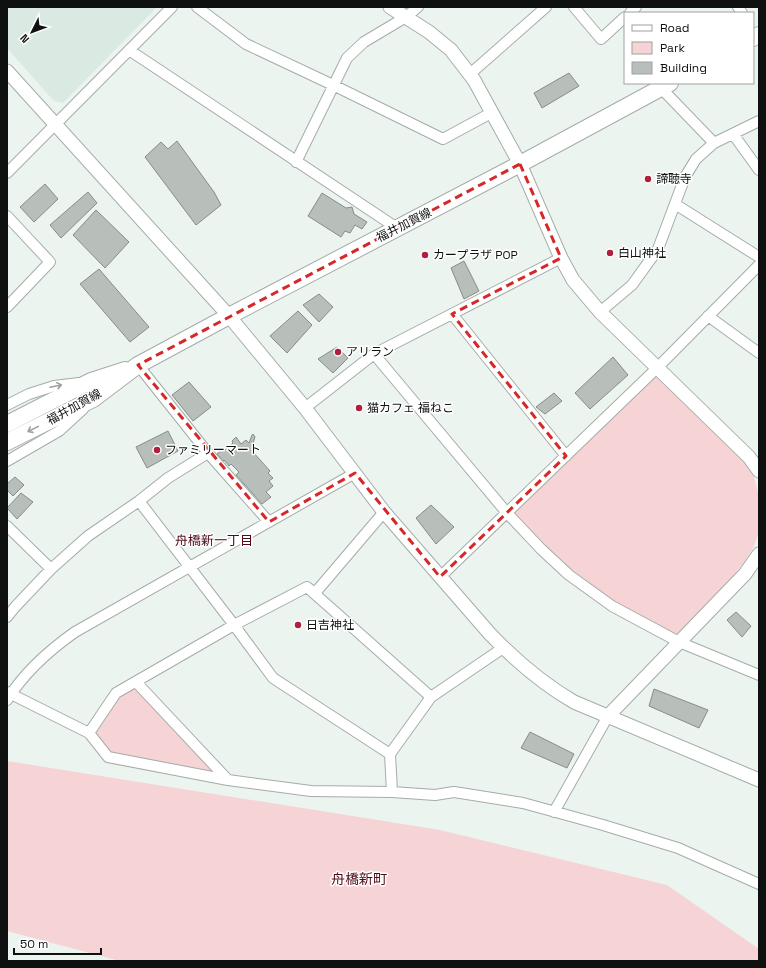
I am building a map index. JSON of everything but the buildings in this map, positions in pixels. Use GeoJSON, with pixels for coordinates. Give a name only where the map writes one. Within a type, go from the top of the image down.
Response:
{"type":"FeatureCollection","features":[{"type":"Feature","properties":{"kind":"main road","name":"福井加賀線"},"geometry":{"type":"LineString","coordinates":[[7,442],[93,399],[138,365],[520,164],[666,85]]}},
{"type":"Feature","properties":{"kind":"main road","name":"福井加賀線"},"geometry":{"type":"LineString","coordinates":[[7,424],[91,381],[138,365]]}},
{"type":"Feature","properties":{"kind":"street"},"geometry":{"type":"LineString","coordinates":[[7,173],[172,7]]}},
{"type":"Feature","properties":{"kind":"street"},"geometry":{"type":"LineString","coordinates":[[197,7],[246,44],[443,139],[491,113]]}},
{"type":"Feature","properties":{"kind":"street"},"geometry":{"type":"LineString","coordinates":[[390,7],[429,32],[451,50],[470,74],[520,164],[561,258],[573,280],[600,312],[749,457],[759,471]]}},
{"type":"Feature","properties":{"kind":"street"},"geometry":{"type":"LineString","coordinates":[[296,162],[347,58],[364,42],[406,17],[418,7]]}},
{"type":"Feature","properties":{"kind":"street"},"geometry":{"type":"LineString","coordinates":[[470,74],[546,7]]}},
{"type":"Feature","properties":{"kind":"street"},"geometry":{"type":"LineString","coordinates":[[574,7],[601,39],[624,18]]}},
{"type":"Feature","properties":{"kind":"street"},"geometry":{"type":"LineString","coordinates":[[129,50],[397,228]]}},
{"type":"Feature","properties":{"kind":"street"},"geometry":{"type":"LineString","coordinates":[[7,71],[229,316],[305,408],[384,512],[503,648],[536,676],[574,702],[759,780]]}},
{"type":"Feature","properties":{"kind":"street"},"geometry":{"type":"LineString","coordinates":[[666,85],[714,143]]}},
{"type":"Feature","properties":{"kind":"street"},"geometry":{"type":"LineString","coordinates":[[600,312],[632,285],[658,249],[685,178],[696,159],[714,143],[759,121]]}},
{"type":"Feature","properties":{"kind":"street"},"geometry":{"type":"LineString","coordinates":[[733,134],[759,170]]}},
{"type":"Feature","properties":{"kind":"street"},"geometry":{"type":"LineString","coordinates":[[675,204],[759,257]]}},
{"type":"Feature","properties":{"kind":"street"},"geometry":{"type":"LineString","coordinates":[[7,216],[50,262],[7,307]]}},
{"type":"Feature","properties":{"kind":"street"},"geometry":{"type":"LineString","coordinates":[[305,408],[374,354],[561,258]]}},
{"type":"Feature","properties":{"kind":"street"},"geometry":{"type":"LineString","coordinates":[[440,577],[657,368],[759,265]]}},
{"type":"Feature","properties":{"kind":"street"},"geometry":{"type":"LineString","coordinates":[[452,314],[566,456]]}},
{"type":"Feature","properties":{"kind":"street"},"geometry":{"type":"LineString","coordinates":[[708,316],[759,353]]}},
{"type":"Feature","properties":{"kind":"street"},"geometry":{"type":"LineString","coordinates":[[374,354],[507,513],[541,549],[569,575],[612,606],[679,642],[759,676]]}},
{"type":"Feature","properties":{"kind":"street"},"geometry":{"type":"LineString","coordinates":[[138,365],[208,452],[269,522]]}},
{"type":"Feature","properties":{"kind":"street"},"geometry":{"type":"LineString","coordinates":[[7,405],[29,394],[54,386],[91,381]]}},
{"type":"Feature","properties":{"kind":"street"},"geometry":{"type":"LineString","coordinates":[[7,461],[59,431],[93,399]]}},
{"type":"Feature","properties":{"kind":"street"},"geometry":{"type":"LineString","coordinates":[[7,617],[51,569],[88,536],[139,501],[168,478],[208,452]]}},
{"type":"Feature","properties":{"kind":"street"},"geometry":{"type":"LineString","coordinates":[[355,473],[74,632],[35,665],[8,696],[89,733],[108,757],[228,780],[311,791],[392,792],[435,795],[454,792],[523,803],[678,848],[759,884]]}},
{"type":"Feature","properties":{"kind":"street"},"geometry":{"type":"LineString","coordinates":[[139,501],[273,678],[390,754]]}},
{"type":"Feature","properties":{"kind":"street"},"geometry":{"type":"LineString","coordinates":[[315,593],[384,512]]}},
{"type":"Feature","properties":{"kind":"street"},"geometry":{"type":"LineString","coordinates":[[7,526],[51,569]]}},
{"type":"Feature","properties":{"kind":"street"},"geometry":{"type":"LineString","coordinates":[[554,812],[608,716],[745,574],[759,554]]}},
{"type":"Feature","properties":{"kind":"street"},"geometry":{"type":"LineString","coordinates":[[89,733],[116,693],[234,625],[307,587],[431,697]]}},
{"type":"Feature","properties":{"kind":"street"},"geometry":{"type":"LineString","coordinates":[[392,792],[390,754],[431,697],[503,648]]}},
{"type":"Feature","properties":{"kind":"street"},"geometry":{"type":"LineString","coordinates":[[136,682],[228,780]]}},
{"type":"Feature","properties":{"kind":"highlighted area"},"geometry":{"type":"Polygon","coordinates":[[[520,164],[561,258],[452,314],[566,456],[440,577],[355,473],[269,522],[138,365],[520,164]]]}},
{"type":"Feature","properties":{"kind":"shaded area"},"geometry":{"type":"Polygon","coordinates":[[[7,7],[157,7],[63,103],[54,101],[7,48],[7,7]]]}},
{"type":"Feature","properties":{"kind":"green space"},"geometry":{"type":"Polygon","coordinates":[[[654,371],[749,457],[759,497],[759,531],[754,546],[745,561],[679,642],[612,606],[507,513],[654,371]]]}},
{"type":"Feature","properties":{"kind":"green space"},"geometry":{"type":"Polygon","coordinates":[[[136,682],[222,779],[109,755],[89,733],[116,693],[136,682]]]}},
{"type":"Feature","properties":{"kind":"green space"},"geometry":{"type":"Polygon","coordinates":[[[7,761],[440,830],[667,885],[759,949],[759,961],[120,961],[7,931],[7,761]]]}},
{"type":"Feature","properties":{"kind":"place","name":"諦聴寺"},"geometry":{"type":"Point","coordinates":[648,179]}},
{"type":"Feature","properties":{"kind":"place","name":"白山神社"},"geometry":{"type":"Point","coordinates":[610,253]}},
{"type":"Feature","properties":{"kind":"place","name":"カープラザ POP"},"geometry":{"type":"Point","coordinates":[425,255]}},
{"type":"Feature","properties":{"kind":"place","name":"アリラン"},"geometry":{"type":"Point","coordinates":[338,352]}},
{"type":"Feature","properties":{"kind":"place","name":"猫カフェ 福ねこ"},"geometry":{"type":"Point","coordinates":[359,408]}},
{"type":"Feature","properties":{"kind":"place","name":"ファミリーマート"},"geometry":{"type":"Point","coordinates":[157,450]}},
{"type":"Feature","properties":{"kind":"place","name":"日吉神社"},"geometry":{"type":"Point","coordinates":[298,625]}},
{"type":"Feature","properties":{"kind":"district","name":"舟橋新一丁目"},"geometry":{"type":"Point","coordinates":[214,540]}},
{"type":"Feature","properties":{"kind":"district","name":"舟橋新町"},"geometry":{"type":"Point","coordinates":[359,879]}}]}
